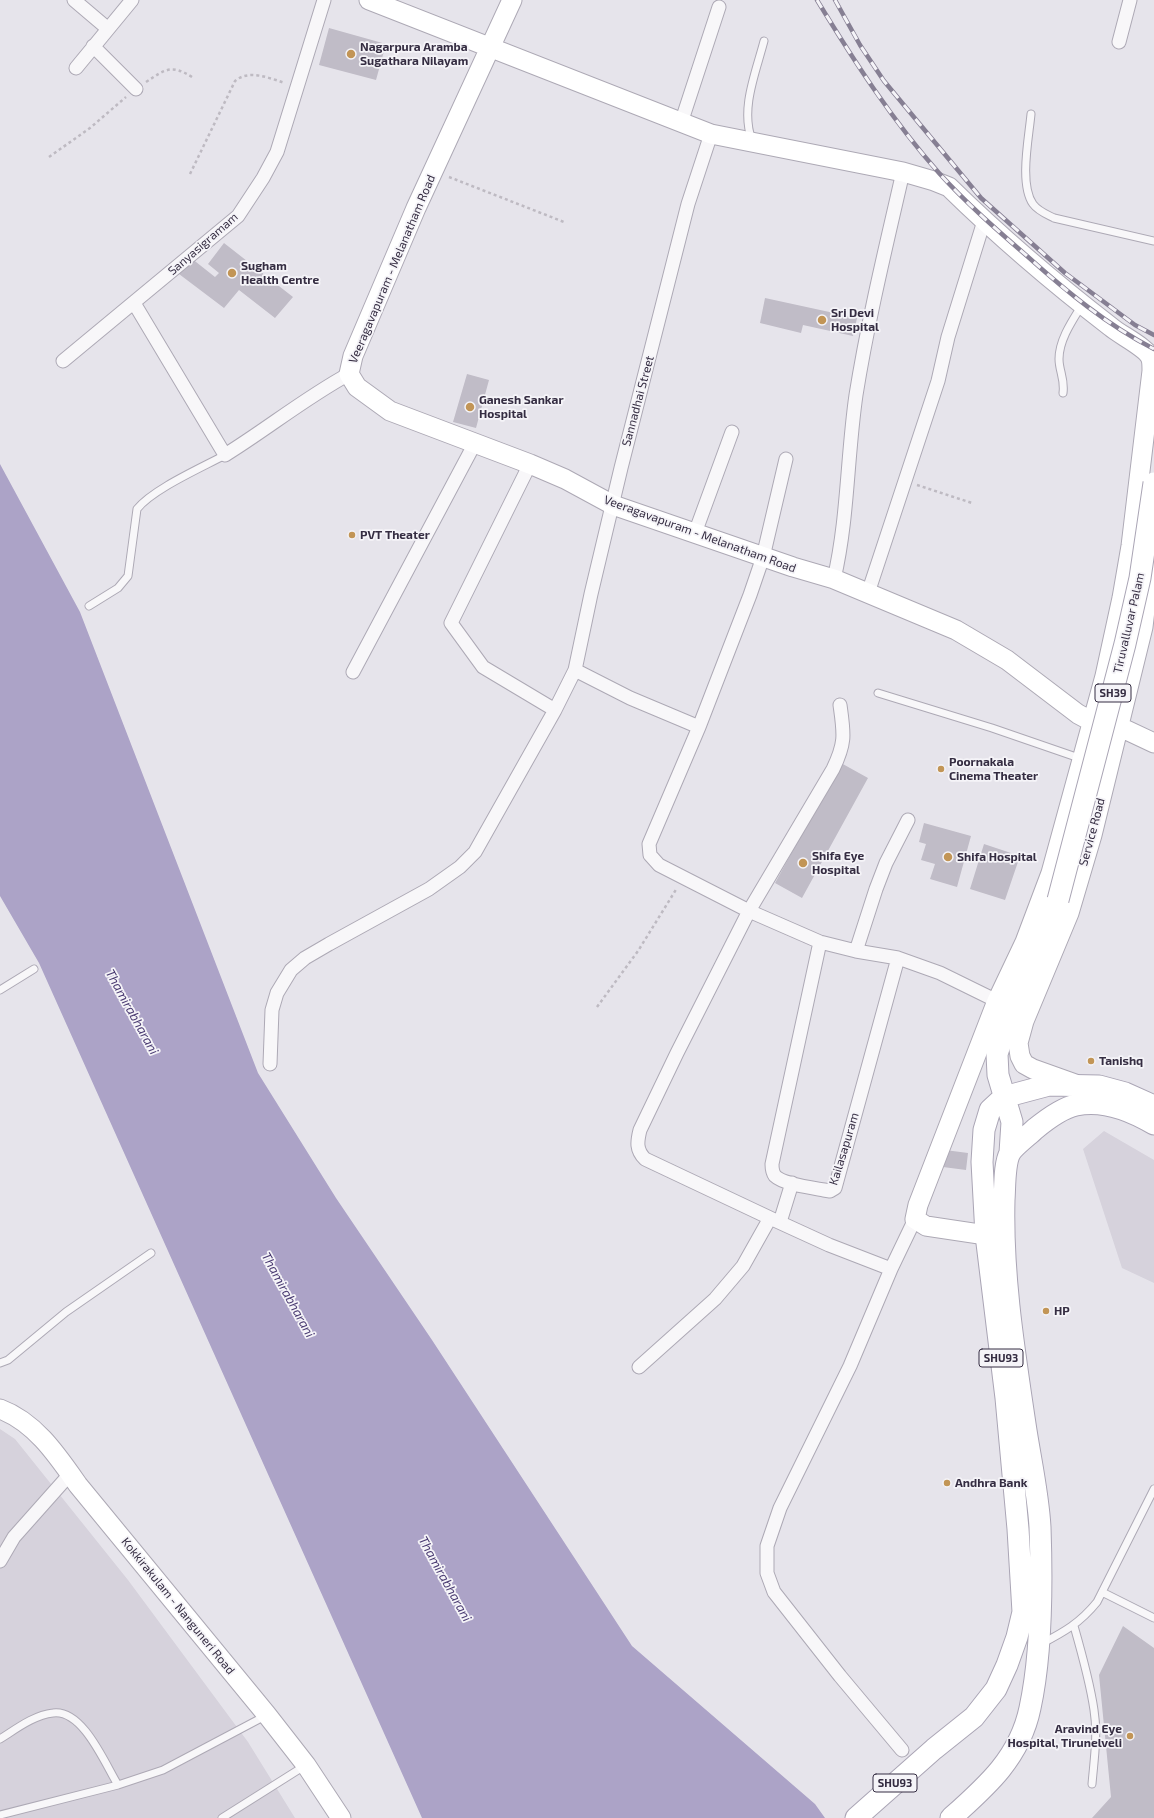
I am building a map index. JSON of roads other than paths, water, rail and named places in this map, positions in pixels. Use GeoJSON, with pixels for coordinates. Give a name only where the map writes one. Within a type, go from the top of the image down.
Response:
{"type":"FeatureCollection","features":[{"type":"Feature","properties":{"kind":"main road"},"geometry":{"type":"LineString","coordinates":[[369,0],[710,134],[904,172],[934,181],[949,188],[1056,284],[1115,331],[1143,349],[1151,358],[1152,371],[1149,430],[1131,546],[1108,660],[1093,722],[1051,873],[1025,942],[997,1001],[918,1205],[915,1219],[926,1226],[986,1235]]}},
{"type":"Feature","properties":{"kind":"main road","name":"Veeragavapuram - Melanatham Road"},"geometry":{"type":"LineString","coordinates":[[512,0],[433,171],[353,356],[349,374],[357,387],[390,411],[530,464],[565,479],[613,505],[763,557],[834,579],[956,630],[1007,660],[1078,714],[1093,722]]}},
{"type":"Feature","properties":{"kind":"main road","name":"Tiruvalluvar Palam"},"geometry":{"type":"LineString","coordinates":[[1004,1097],[998,1075],[997,1054],[1014,999],[1058,900],[1125,644],[1140,578],[1154,483]]}},
{"type":"Feature","properties":{"kind":"main road","name":"Service Road"},"geometry":{"type":"LineString","coordinates":[[1075,1084],[1033,1069],[1024,1064],[1020,1056],[1018,1043],[1024,1021],[1070,913],[1092,835],[1120,726],[1143,627],[1154,538]]}},
{"type":"Feature","properties":{"kind":"main road"},"geometry":{"type":"LineString","coordinates":[[1093,722],[1120,726],[1154,743]]}},
{"type":"Feature","properties":{"kind":"main road","name":"SHU93"},"geometry":{"type":"LineString","coordinates":[[856,1818],[934,1749],[974,1717],[996,1689],[1018,1636],[1023,1612],[1018,1528],[1006,1398],[986,1235],[982,1162],[984,1130],[990,1110],[1004,1097],[1049,1085],[1075,1084],[1099,1086],[1118,1091],[1154,1106]]}},
{"type":"Feature","properties":{"kind":"main road"},"geometry":{"type":"LineString","coordinates":[[1004,1097],[1012,1122],[1010,1153]]}},
{"type":"Feature","properties":{"kind":"main road"},"geometry":{"type":"LineString","coordinates":[[1010,1153],[1047,1120],[1076,1105],[1104,1105],[1136,1114],[1154,1124]]}},
{"type":"Feature","properties":{"kind":"main road","name":"SHU93"},"geometry":{"type":"LineString","coordinates":[[951,1818],[977,1795],[1011,1756],[1026,1726],[1038,1646],[1040,1526],[1007,1281],[1003,1231],[1005,1181],[1010,1153]]}},
{"type":"Feature","properties":{"kind":"main road","name":"Kokkirakulam - Nanguneri Road"},"geometry":{"type":"LineString","coordinates":[[0,1409],[28,1425],[52,1449],[70,1474],[267,1715],[306,1765],[341,1818]]}},
{"type":"Feature","properties":{"kind":"main road"},"geometry":{"type":"LineString","coordinates":[[1018,1528],[1040,1526]]}},
{"type":"Feature","properties":{"kind":"street"},"geometry":{"type":"LineString","coordinates":[[74,0],[107,28]]}},
{"type":"Feature","properties":{"kind":"street"},"geometry":{"type":"LineString","coordinates":[[76,68],[107,28],[132,0]]}},
{"type":"Feature","properties":{"kind":"street","name":"Sanyasigramam"},"geometry":{"type":"LineString","coordinates":[[63,361],[238,216],[264,178],[278,152],[324,0]]}},
{"type":"Feature","properties":{"kind":"street"},"geometry":{"type":"LineString","coordinates":[[1119,42],[1130,0]]}},
{"type":"Feature","properties":{"kind":"street"},"geometry":{"type":"LineString","coordinates":[[681,122],[719,7]]}},
{"type":"Feature","properties":{"kind":"street"},"geometry":{"type":"LineString","coordinates":[[93,46],[136,89]]}},
{"type":"Feature","properties":{"kind":"street","name":"Sannadhai Street"},"geometry":{"type":"LineString","coordinates":[[270,1064],[272,1010],[277,993],[291,970],[305,958],[429,889],[460,867],[475,852],[555,710],[575,670],[591,594],[688,204],[710,134]]}},
{"type":"Feature","properties":{"kind":"street"},"geometry":{"type":"LineString","coordinates":[[834,579],[841,548],[846,481],[856,396],[880,269],[904,172]]}},
{"type":"Feature","properties":{"kind":"street"},"geometry":{"type":"LineString","coordinates":[[868,593],[938,381],[948,337],[984,221]]}},
{"type":"Feature","properties":{"kind":"street"},"geometry":{"type":"LineString","coordinates":[[134,303],[225,455],[310,396],[349,374]]}},
{"type":"Feature","properties":{"kind":"street"},"geometry":{"type":"LineString","coordinates":[[695,533],[732,432]]}},
{"type":"Feature","properties":{"kind":"street"},"geometry":{"type":"LineString","coordinates":[[353,672],[475,443]]}},
{"type":"Feature","properties":{"kind":"street"},"geometry":{"type":"LineString","coordinates":[[786,459],[763,557],[735,636],[649,844],[650,855],[659,865],[749,912],[820,942],[856,951],[898,958],[940,973],[997,1001]]}},
{"type":"Feature","properties":{"kind":"street"},"geometry":{"type":"LineString","coordinates":[[530,464],[451,623],[483,667],[555,710]]}},
{"type":"Feature","properties":{"kind":"street"},"geometry":{"type":"LineString","coordinates":[[575,670],[630,698],[698,727]]}},
{"type":"Feature","properties":{"kind":"street"},"geometry":{"type":"LineString","coordinates":[[840,705],[844,737],[842,750],[833,769],[749,912],[677,1053],[640,1130],[637,1143],[639,1153],[645,1158],[829,1245],[891,1269]]}},
{"type":"Feature","properties":{"kind":"street"},"geometry":{"type":"LineString","coordinates":[[856,951],[886,863],[908,820]]}},
{"type":"Feature","properties":{"kind":"street","name":"Kailasapuram"},"geometry":{"type":"LineString","coordinates":[[820,942],[772,1164],[772,1171],[775,1176],[792,1183],[830,1191],[835,1188],[898,958]]}},
{"type":"Feature","properties":{"kind":"street"},"geometry":{"type":"LineString","coordinates":[[639,1367],[715,1299],[743,1266],[775,1220],[792,1183]]}},
{"type":"Feature","properties":{"kind":"street"},"geometry":{"type":"LineString","coordinates":[[902,1750],[840,1676],[774,1592],[767,1573],[768,1546],[780,1508],[850,1366],[891,1269],[915,1219]]}},
{"type":"Feature","properties":{"kind":"street"},"geometry":{"type":"LineString","coordinates":[[0,1561],[14,1537],[70,1474]]}},
{"type":"Feature","properties":{"kind":"lane"},"geometry":{"type":"LineString","coordinates":[[752,142],[748,126],[748,107],[764,41]]}},
{"type":"Feature","properties":{"kind":"lane"},"geometry":{"type":"LineString","coordinates":[[1031,114],[1026,170],[1027,191],[1033,204],[1042,212],[1054,218],[1154,241]]}},
{"type":"Feature","properties":{"kind":"lane"},"geometry":{"type":"LineString","coordinates":[[1063,393],[1064,381],[1059,360],[1059,353],[1069,326],[1082,305]]}},
{"type":"Feature","properties":{"kind":"lane"},"geometry":{"type":"LineString","coordinates":[[89,606],[118,588],[128,576],[137,509],[142,503],[153,495],[225,455]]}},
{"type":"Feature","properties":{"kind":"lane"},"geometry":{"type":"LineString","coordinates":[[878,693],[992,728],[1082,759]]}},
{"type":"Feature","properties":{"kind":"lane"},"geometry":{"type":"LineString","coordinates":[[0,990],[34,969]]}},
{"type":"Feature","properties":{"kind":"lane"},"geometry":{"type":"LineString","coordinates":[[0,1363],[8,1360],[66,1312],[151,1253]]}},
{"type":"Feature","properties":{"kind":"lane"},"geometry":{"type":"LineString","coordinates":[[1038,1646],[1074,1626],[1086,1616],[1097,1602],[1154,1489]]}},
{"type":"Feature","properties":{"kind":"lane"},"geometry":{"type":"LineString","coordinates":[[1102,1592],[1154,1618]]}},
{"type":"Feature","properties":{"kind":"lane"},"geometry":{"type":"LineString","coordinates":[[1074,1626],[1087,1673],[1094,1711],[1096,1741],[1092,1784]]}},
{"type":"Feature","properties":{"kind":"lane"},"geometry":{"type":"LineString","coordinates":[[0,1738],[30,1721],[53,1712],[64,1714],[76,1719],[87,1732],[118,1785]]}},
{"type":"Feature","properties":{"kind":"lane"},"geometry":{"type":"LineString","coordinates":[[0,1814],[118,1785],[163,1770],[267,1715]]}},
{"type":"Feature","properties":{"kind":"lane"},"geometry":{"type":"LineString","coordinates":[[222,1818],[306,1765]]}},
{"type":"Feature","properties":{"kind":"water","name":"Thamirabharani"},"geometry":{"type":"Polygon","coordinates":[[[0,464],[80,612],[258,1073],[336,1198],[432,1340],[632,1646],[815,1804],[825,1818],[422,1818],[39,963],[0,896],[0,464]]]}},
{"type":"Feature","properties":{"kind":"railway"},"geometry":{"type":"LineString","coordinates":[[817,0],[859,68],[905,132],[949,184],[993,226],[1088,307],[1137,340],[1154,349]]}},
{"type":"Feature","properties":{"kind":"railway"},"geometry":{"type":"LineString","coordinates":[[835,0],[860,45],[884,81],[981,198],[1065,273],[1135,325],[1154,335]]}},
{"type":"Feature","properties":{"kind":"place","name":"Nagarpura Aramba Sugathara Nilayam"},"geometry":{"type":"Point","coordinates":[351,54]}},
{"type":"Feature","properties":{"kind":"place","name":"Sugham Health Centre"},"geometry":{"type":"Point","coordinates":[232,273]}},
{"type":"Feature","properties":{"kind":"place","name":"Sri Devi Hospital"},"geometry":{"type":"Point","coordinates":[822,320]}},
{"type":"Feature","properties":{"kind":"place","name":"Ganesh Sankar Hospital"},"geometry":{"type":"Point","coordinates":[470,407]}},
{"type":"Feature","properties":{"kind":"place","name":"PVT Theater"},"geometry":{"type":"Point","coordinates":[352,535]}},
{"type":"Feature","properties":{"kind":"place","name":"Poornakala Cinema Theater"},"geometry":{"type":"Point","coordinates":[941,769]}},
{"type":"Feature","properties":{"kind":"place","name":"Shifa Hospital"},"geometry":{"type":"Point","coordinates":[948,857]}},
{"type":"Feature","properties":{"kind":"place","name":"Shifa Eye Hospital"},"geometry":{"type":"Point","coordinates":[803,863]}},
{"type":"Feature","properties":{"kind":"place","name":"Tanishq"},"geometry":{"type":"Point","coordinates":[1091,1061]}},
{"type":"Feature","properties":{"kind":"place","name":"HP"},"geometry":{"type":"Point","coordinates":[1046,1311]}},
{"type":"Feature","properties":{"kind":"place","name":"Andhra Bank"},"geometry":{"type":"Point","coordinates":[947,1483]}},
{"type":"Feature","properties":{"kind":"place","name":"Aravind Eye Hospital, Tirunelveli"},"geometry":{"type":"Point","coordinates":[1130,1736]}}]}
